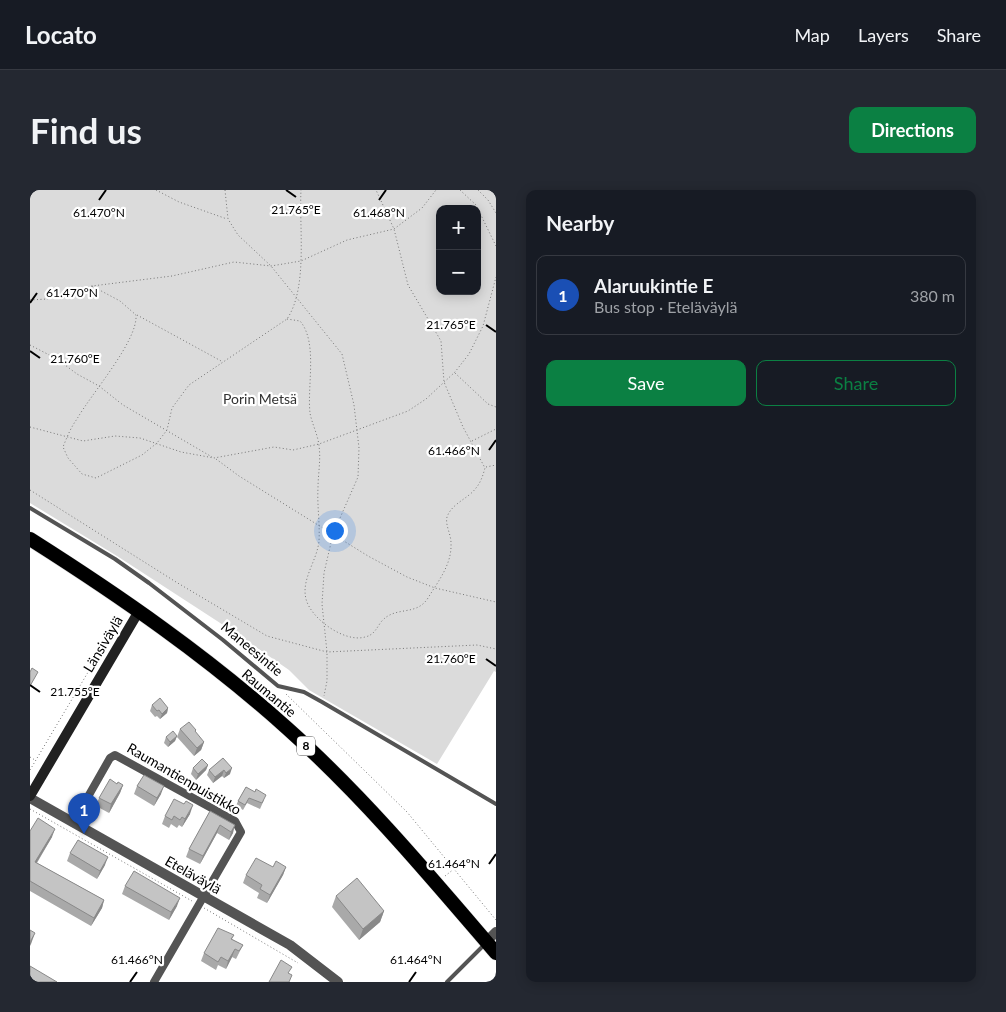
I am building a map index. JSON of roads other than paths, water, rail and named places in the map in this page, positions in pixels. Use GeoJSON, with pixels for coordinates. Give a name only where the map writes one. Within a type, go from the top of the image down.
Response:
{"type":"FeatureCollection","features":[{"type":"Feature","properties":{"kind":"highway","name":"Raumantie"},"geometry":{"type":"LineString","coordinates":[[30,539],[139,610],[193,651],[272,716],[328,766],[491,937],[496,953]]}},
{"type":"Feature","properties":{"kind":"main road","name":"Länsiväylä"},"geometry":{"type":"LineString","coordinates":[[30,797],[139,610]]}},
{"type":"Feature","properties":{"kind":"street","name":"Raumantienpuistikko"},"geometry":{"type":"LineString","coordinates":[[73,823],[110,758],[115,755],[235,821],[240,832],[201,901]]}},
{"type":"Feature","properties":{"kind":"street","name":"Eteläväylä"},"geometry":{"type":"LineString","coordinates":[[30,797],[201,901],[290,945],[338,982]]}},
{"type":"Feature","properties":{"kind":"street"},"geometry":{"type":"LineString","coordinates":[[154,982],[201,901]]}},
{"type":"Feature","properties":{"kind":"lane","name":"Maneesintie"},"geometry":{"type":"LineString","coordinates":[[30,508],[115,559],[150,583],[278,686],[304,692],[496,804]]}},
{"type":"Feature","properties":{"kind":"lane"},"geometry":{"type":"LineString","coordinates":[[447,982],[491,937]]}},
{"type":"Feature","properties":{"kind":"place","name":"Alaruukintie E"},"geometry":{"type":"Point","coordinates":[84,834]}},
{"type":"Feature","properties":{"kind":"park label","name":"Porin Metsä"},"geometry":{"type":"Point","coordinates":[260,399]}}]}
